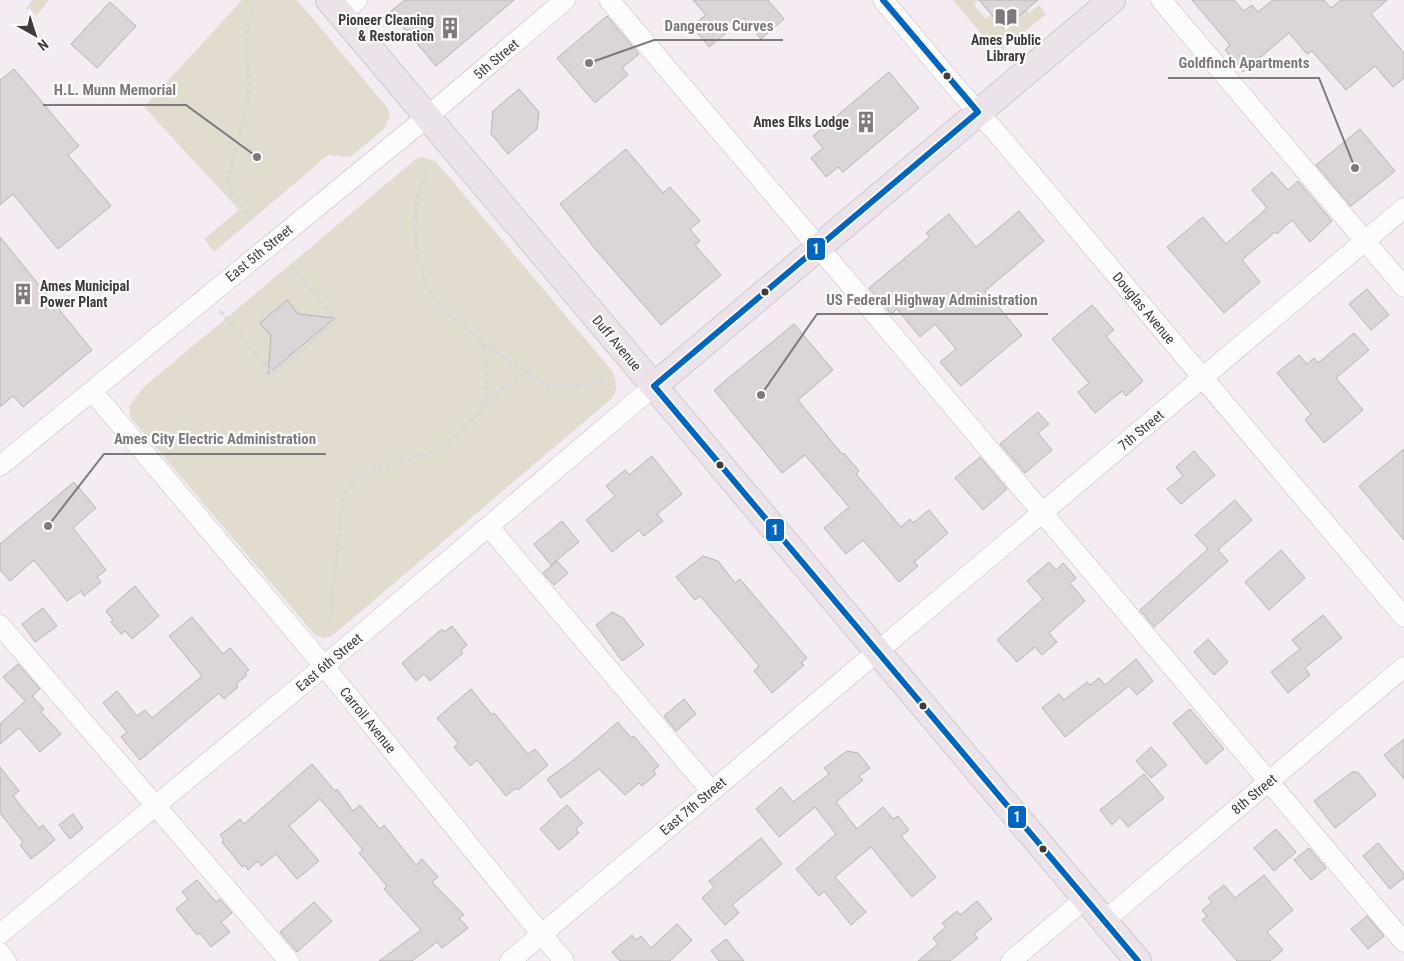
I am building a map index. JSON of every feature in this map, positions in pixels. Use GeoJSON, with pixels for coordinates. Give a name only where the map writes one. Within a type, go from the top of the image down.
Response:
{"type":"FeatureCollection","features":[{"type":"Feature","properties":{"kind":"main road"},"geometry":{"type":"LineString","coordinates":[[654,386],[1112,0]]}},
{"type":"Feature","properties":{"kind":"main road","name":"Duff Avenue"},"geometry":{"type":"LineString","coordinates":[[342,5],[427,117],[1138,961]]}},
{"type":"Feature","properties":{"kind":"street","name":"5th Street"},"geometry":{"type":"LineString","coordinates":[[427,117],[565,0]]}},
{"type":"Feature","properties":{"kind":"street"},"geometry":{"type":"LineString","coordinates":[[609,0],[1404,942]]}},
{"type":"Feature","properties":{"kind":"street","name":"Douglas Avenue"},"geometry":{"type":"LineString","coordinates":[[882,0],[1404,617]]}},
{"type":"Feature","properties":{"kind":"street"},"geometry":{"type":"LineString","coordinates":[[1161,0],[1404,287]]}},
{"type":"Feature","properties":{"kind":"street","name":"East 5th Street"},"geometry":{"type":"LineString","coordinates":[[0,466],[427,117]]}},
{"type":"Feature","properties":{"kind":"street","name":"7th Street"},"geometry":{"type":"LineString","coordinates":[[877,652],[1404,208]]}},
{"type":"Feature","properties":{"kind":"street","name":"East 6th Street"},"geometry":{"type":"LineString","coordinates":[[0,934],[324,666],[654,386]]}},
{"type":"Feature","properties":{"kind":"street","name":"Carroll Avenue"},"geometry":{"type":"LineString","coordinates":[[92,391],[324,666],[564,961]]}},
{"type":"Feature","properties":{"kind":"street"},"geometry":{"type":"LineString","coordinates":[[489,527],[712,791]]}},
{"type":"Feature","properties":{"kind":"street"},"geometry":{"type":"LineString","coordinates":[[0,625],[289,961]]}},
{"type":"Feature","properties":{"kind":"street","name":"East 7th Street"},"geometry":{"type":"LineString","coordinates":[[510,961],[877,652]]}},
{"type":"Feature","properties":{"kind":"street","name":"8th Street"},"geometry":{"type":"LineString","coordinates":[[1104,921],[1404,667]]}},
{"type":"Feature","properties":{"kind":"street"},"geometry":{"type":"LineString","coordinates":[[1011,961],[1085,898]]}},
{"type":"Feature","properties":{"kind":"street"},"geometry":{"type":"LineString","coordinates":[[0,953],[6,961]]}},
{"type":"Feature","properties":{"kind":"path"},"geometry":{"type":"LineString","coordinates":[[252,219],[233,196],[228,181],[247,104],[249,84],[246,49],[247,27],[255,0]]}},
{"type":"Feature","properties":{"kind":"path"},"geometry":{"type":"LineString","coordinates":[[427,173],[420,184],[416,206],[415,234],[420,262],[428,288],[449,314],[483,344],[547,385],[576,386],[605,381]]}},
{"type":"Feature","properties":{"kind":"path"},"geometry":{"type":"LineString","coordinates":[[226,318],[273,374],[337,321],[290,264]]}},
{"type":"Feature","properties":{"kind":"path"},"geometry":{"type":"LineString","coordinates":[[481,410],[484,401],[487,366],[483,344]]}},
{"type":"Feature","properties":{"kind":"path"},"geometry":{"type":"LineString","coordinates":[[331,621],[341,504],[347,487],[352,481],[374,470],[393,463],[430,454],[457,436],[498,392],[523,376],[532,375]]}},
{"type":"Feature","properties":{"kind":"shaded area"},"geometry":{"type":"Polygon","coordinates":[[[32,0],[49,0],[37,15],[26,9],[32,0]]]}},
{"type":"Feature","properties":{"kind":"shaded area"},"geometry":{"type":"Polygon","coordinates":[[[242,0],[297,0],[386,106],[390,115],[384,129],[350,157],[328,155],[214,252],[204,239],[239,210],[144,107],[242,0]]]}},
{"type":"Feature","properties":{"kind":"shaded area"},"geometry":{"type":"Polygon","coordinates":[[[953,0],[978,0],[974,5],[986,19],[991,14],[1004,29],[1027,10],[1029,13],[1039,5],[1046,14],[998,54],[953,0]]]}},
{"type":"Feature","properties":{"kind":"shaded area"},"geometry":{"type":"Polygon","coordinates":[[[422,157],[435,161],[444,171],[613,372],[616,389],[611,399],[339,630],[330,636],[322,638],[315,635],[131,418],[129,406],[144,387],[416,159],[422,157]]]}},
{"type":"Feature","properties":{"kind":"building","name":"Pioneer Cleaning & Restoration"},"geometry":{"type":"Polygon","coordinates":[[[405,0],[514,0],[436,66],[390,12],[405,0]]]}},
{"type":"Feature","properties":{"kind":"building"},"geometry":{"type":"Polygon","coordinates":[[[693,0],[768,0],[784,19],[761,39],[744,18],[709,47],[692,26],[706,15],[693,0]]]}},
{"type":"Feature","properties":{"kind":"building","name":"Ames Public Library"},"geometry":{"type":"Polygon","coordinates":[[[979,0],[1038,0],[1004,29],[979,0]]]}},
{"type":"Feature","properties":{"kind":"building"},"geometry":{"type":"Polygon","coordinates":[[[1192,0],[1234,0],[1244,11],[1252,5],[1258,12],[1273,0],[1324,0],[1331,8],[1341,0],[1387,0],[1371,14],[1404,53],[1404,78],[1393,87],[1375,66],[1346,90],[1312,51],[1307,54],[1289,33],[1243,72],[1225,50],[1230,45],[1192,0]]]}},
{"type":"Feature","properties":{"kind":"building"},"geometry":{"type":"Polygon","coordinates":[[[110,2],[136,26],[97,68],[71,44],[110,2]]]}},
{"type":"Feature","properties":{"kind":"building"},"geometry":{"type":"Polygon","coordinates":[[[607,16],[639,54],[622,68],[628,75],[595,103],[557,58],[607,16]]]}},
{"type":"Feature","properties":{"kind":"building"},"geometry":{"type":"Polygon","coordinates":[[[14,69],[79,146],[68,155],[111,206],[58,249],[13,194],[0,205],[0,80],[14,69]]]}},
{"type":"Feature","properties":{"kind":"building","name":"Ames Elks Lodge"},"geometry":{"type":"Polygon","coordinates":[[[889,72],[919,108],[843,172],[838,167],[826,177],[811,158],[823,148],[813,136],[889,72]]]}},
{"type":"Feature","properties":{"kind":"building"},"geometry":{"type":"Polygon","coordinates":[[[519,89],[539,112],[537,129],[508,154],[491,134],[493,111],[519,89]]]}},
{"type":"Feature","properties":{"kind":"building"},"geometry":{"type":"Polygon","coordinates":[[[1360,129],[1395,171],[1351,206],[1316,165],[1360,129]]]}},
{"type":"Feature","properties":{"kind":"building"},"geometry":{"type":"Polygon","coordinates":[[[626,149],[663,193],[670,187],[700,221],[690,229],[700,241],[695,245],[721,275],[661,325],[596,250],[560,204],[626,149]]]}},
{"type":"Feature","properties":{"kind":"building"},"geometry":{"type":"Polygon","coordinates":[[[1272,172],[1288,190],[1298,181],[1332,221],[1310,242],[1292,220],[1277,234],[1275,232],[1242,260],[1260,282],[1224,313],[1167,247],[1203,217],[1226,244],[1267,208],[1252,190],[1272,172]]]}},
{"type":"Feature","properties":{"kind":"building"},"geometry":{"type":"Polygon","coordinates":[[[1019,211],[1044,241],[985,291],[1022,335],[961,386],[940,362],[956,349],[935,324],[920,337],[897,309],[891,314],[869,288],[930,237],[926,233],[949,214],[976,247],[1019,211]]]}},
{"type":"Feature","properties":{"kind":"building","name":"Ames Municipal Power Plant"},"geometry":{"type":"Polygon","coordinates":[[[0,237],[92,350],[23,407],[13,396],[0,407],[0,237]]]}},
{"type":"Feature","properties":{"kind":"building"},"geometry":{"type":"Polygon","coordinates":[[[1367,289],[1389,315],[1371,330],[1349,304],[1367,289]]]}},
{"type":"Feature","properties":{"kind":"building"},"geometry":{"type":"Polygon","coordinates":[[[287,300],[298,314],[335,318],[268,374],[271,336],[260,323],[287,300]]]}},
{"type":"Feature","properties":{"kind":"building"},"geometry":{"type":"Polygon","coordinates":[[[1092,305],[1114,330],[1106,336],[1143,381],[1126,396],[1122,391],[1095,413],[1078,392],[1089,383],[1052,339],[1092,305]]]}},
{"type":"Feature","properties":{"kind":"building"},"geometry":{"type":"Polygon","coordinates":[[[794,324],[833,370],[798,400],[842,454],[844,453],[859,471],[856,474],[901,527],[910,519],[913,523],[929,510],[948,533],[914,562],[918,566],[899,582],[863,540],[846,554],[824,528],[849,507],[805,455],[782,473],[714,390],[794,324]]]}},
{"type":"Feature","properties":{"kind":"building"},"geometry":{"type":"Polygon","coordinates":[[[1354,333],[1369,350],[1336,378],[1363,410],[1324,443],[1305,420],[1311,414],[1277,373],[1299,355],[1307,364],[1314,358],[1318,363],[1354,333]]]}},
{"type":"Feature","properties":{"kind":"building"},"geometry":{"type":"Polygon","coordinates":[[[1038,412],[1049,424],[1038,433],[1052,450],[1025,473],[1000,444],[1038,412]]]}},
{"type":"Feature","properties":{"kind":"building"},"geometry":{"type":"Polygon","coordinates":[[[1404,449],[1404,540],[1359,486],[1404,449]]]}},
{"type":"Feature","properties":{"kind":"building"},"geometry":{"type":"Polygon","coordinates":[[[1194,451],[1215,475],[1181,504],[1167,489],[1183,476],[1176,467],[1194,451]]]}},
{"type":"Feature","properties":{"kind":"building"},"geometry":{"type":"Polygon","coordinates":[[[652,456],[682,494],[657,514],[663,521],[644,536],[639,530],[612,552],[586,520],[615,496],[606,486],[625,470],[629,475],[652,456]]]}},
{"type":"Feature","properties":{"kind":"building"},"geometry":{"type":"Polygon","coordinates":[[[980,457],[1007,489],[983,510],[955,478],[980,457]]]}},
{"type":"Feature","properties":{"kind":"building"},"geometry":{"type":"Polygon","coordinates":[[[74,482],[96,508],[73,528],[106,570],[97,577],[101,582],[84,596],[81,591],[67,601],[34,560],[10,581],[0,570],[0,544],[74,482]]]}},
{"type":"Feature","properties":{"kind":"building"},"geometry":{"type":"Polygon","coordinates":[[[1235,500],[1252,520],[1218,550],[1228,561],[1154,627],[1140,610],[1208,549],[1195,535],[1235,500]]]}},
{"type":"Feature","properties":{"kind":"building"},"geometry":{"type":"Polygon","coordinates":[[[562,521],[579,542],[551,565],[534,544],[562,521]]]}},
{"type":"Feature","properties":{"kind":"building"},"geometry":{"type":"Polygon","coordinates":[[[1281,550],[1305,578],[1269,610],[1245,582],[1281,550]]]}},
{"type":"Feature","properties":{"kind":"building"},"geometry":{"type":"Polygon","coordinates":[[[703,556],[718,561],[735,583],[740,579],[807,658],[801,663],[804,665],[772,693],[754,671],[759,666],[700,596],[695,600],[676,577],[703,556]]]}},
{"type":"Feature","properties":{"kind":"building"},"geometry":{"type":"Polygon","coordinates":[[[557,561],[568,573],[554,585],[543,573],[557,561]]]}},
{"type":"Feature","properties":{"kind":"building"},"geometry":{"type":"Polygon","coordinates":[[[1049,562],[1056,570],[1063,563],[1076,578],[1070,583],[1085,601],[1049,633],[1057,642],[1042,655],[1035,647],[1017,662],[997,640],[1043,599],[1027,581],[1049,562]]]}},
{"type":"Feature","properties":{"kind":"building"},"geometry":{"type":"Polygon","coordinates":[[[135,586],[159,616],[132,639],[125,631],[121,634],[111,622],[113,620],[106,611],[135,586]]]}},
{"type":"Feature","properties":{"kind":"building"},"geometry":{"type":"Polygon","coordinates":[[[43,608],[57,626],[35,642],[22,624],[43,608]]]}},
{"type":"Feature","properties":{"kind":"building"},"geometry":{"type":"Polygon","coordinates":[[[612,612],[623,618],[644,645],[622,661],[596,625],[612,612]]]}},
{"type":"Feature","properties":{"kind":"building"},"geometry":{"type":"Polygon","coordinates":[[[1323,615],[1342,638],[1305,668],[1310,675],[1288,693],[1271,672],[1300,649],[1292,640],[1323,615]]]}},
{"type":"Feature","properties":{"kind":"building"},"geometry":{"type":"Polygon","coordinates":[[[192,617],[223,654],[230,648],[249,670],[245,673],[247,675],[236,684],[238,687],[224,699],[219,693],[140,760],[121,737],[127,732],[103,703],[117,691],[137,716],[145,710],[152,718],[202,676],[169,636],[192,617]]]}},
{"type":"Feature","properties":{"kind":"building"},"geometry":{"type":"Polygon","coordinates":[[[452,626],[467,645],[461,650],[463,653],[430,681],[424,674],[416,681],[402,663],[442,629],[444,632],[452,626]]]}},
{"type":"Feature","properties":{"kind":"building"},"geometry":{"type":"Polygon","coordinates":[[[1208,639],[1228,662],[1214,675],[1194,652],[1208,639]]]}},
{"type":"Feature","properties":{"kind":"building"},"geometry":{"type":"Polygon","coordinates":[[[1136,659],[1153,681],[1137,695],[1129,686],[1065,737],[1042,708],[1059,694],[1064,700],[1087,682],[1090,685],[1099,678],[1105,685],[1136,659]]]}},
{"type":"Feature","properties":{"kind":"building"},"geometry":{"type":"Polygon","coordinates":[[[18,664],[40,689],[32,696],[44,709],[41,712],[61,734],[40,752],[19,728],[0,744],[0,724],[25,701],[3,677],[18,664]]]}},
{"type":"Feature","properties":{"kind":"building"},"geometry":{"type":"Polygon","coordinates":[[[471,689],[528,754],[535,749],[548,765],[518,790],[516,788],[506,796],[477,760],[470,766],[454,747],[458,743],[437,718],[471,689]]]}},
{"type":"Feature","properties":{"kind":"building"},"geometry":{"type":"Polygon","coordinates":[[[684,699],[696,714],[676,731],[664,716],[684,699]]]}},
{"type":"Feature","properties":{"kind":"building"},"geometry":{"type":"Polygon","coordinates":[[[1190,709],[1224,749],[1206,764],[1173,723],[1190,709]]]}},
{"type":"Feature","properties":{"kind":"building"},"geometry":{"type":"Polygon","coordinates":[[[618,722],[631,738],[634,736],[659,766],[653,771],[656,774],[642,786],[639,783],[625,795],[599,769],[561,798],[547,779],[570,763],[618,722]]]}},
{"type":"Feature","properties":{"kind":"building"},"geometry":{"type":"Polygon","coordinates":[[[1404,739],[1404,779],[1384,755],[1404,739]]]}},
{"type":"Feature","properties":{"kind":"building"},"geometry":{"type":"Polygon","coordinates":[[[1151,747],[1167,765],[1151,778],[1136,761],[1151,747]]]}},
{"type":"Feature","properties":{"kind":"building"},"geometry":{"type":"Polygon","coordinates":[[[847,751],[858,753],[870,768],[859,776],[863,780],[836,802],[857,829],[883,807],[893,819],[898,816],[909,830],[901,836],[936,877],[912,897],[871,847],[835,877],[866,912],[851,925],[824,891],[819,896],[796,869],[836,834],[815,807],[779,837],[756,809],[781,787],[793,802],[829,774],[824,768],[847,751]]]}},
{"type":"Feature","properties":{"kind":"building"},"geometry":{"type":"Polygon","coordinates":[[[312,764],[335,791],[337,789],[353,811],[360,805],[380,829],[384,825],[416,865],[422,859],[438,877],[432,882],[464,915],[459,918],[468,928],[442,948],[437,942],[412,961],[379,961],[421,930],[384,889],[387,886],[359,853],[363,850],[320,799],[289,826],[319,861],[297,879],[276,854],[261,866],[258,861],[248,870],[245,865],[242,867],[222,842],[224,840],[220,835],[240,819],[244,824],[312,764]]]}},
{"type":"Feature","properties":{"kind":"building"},"geometry":{"type":"Polygon","coordinates":[[[0,767],[19,791],[13,796],[39,828],[43,825],[55,840],[31,859],[20,845],[23,842],[0,813],[0,767]]]}},
{"type":"Feature","properties":{"kind":"building"},"geometry":{"type":"Polygon","coordinates":[[[1352,772],[1358,772],[1376,795],[1335,828],[1314,801],[1352,772]]]}},
{"type":"Feature","properties":{"kind":"building"},"geometry":{"type":"Polygon","coordinates":[[[1144,774],[1164,798],[1128,827],[1120,817],[1112,825],[1100,810],[1144,774]]]}},
{"type":"Feature","properties":{"kind":"building"},"geometry":{"type":"Polygon","coordinates":[[[567,805],[583,823],[576,829],[579,833],[559,850],[540,829],[567,805]]]}},
{"type":"Feature","properties":{"kind":"building"},"geometry":{"type":"Polygon","coordinates":[[[73,814],[83,828],[70,839],[59,825],[73,814]]]}},
{"type":"Feature","properties":{"kind":"building"},"geometry":{"type":"Polygon","coordinates":[[[1276,829],[1296,852],[1274,871],[1254,848],[1276,829]]]}},
{"type":"Feature","properties":{"kind":"building"},"geometry":{"type":"Polygon","coordinates":[[[761,838],[782,864],[732,905],[739,913],[725,925],[702,898],[714,887],[709,881],[761,838]]]}},
{"type":"Feature","properties":{"kind":"building"},"geometry":{"type":"Polygon","coordinates":[[[1378,843],[1404,874],[1404,878],[1390,889],[1363,856],[1378,843]]]}},
{"type":"Feature","properties":{"kind":"building"},"geometry":{"type":"Polygon","coordinates":[[[1309,848],[1326,868],[1311,880],[1294,860],[1309,848]]]}},
{"type":"Feature","properties":{"kind":"building"},"geometry":{"type":"Polygon","coordinates":[[[1264,875],[1293,910],[1267,932],[1283,950],[1270,961],[1237,961],[1202,920],[1207,916],[1202,910],[1212,902],[1208,898],[1224,885],[1235,898],[1264,875]]]}},
{"type":"Feature","properties":{"kind":"building"},"geometry":{"type":"Polygon","coordinates":[[[197,880],[216,902],[220,899],[232,913],[221,922],[230,932],[211,947],[200,933],[197,935],[176,909],[188,899],[182,892],[197,880]]]}},
{"type":"Feature","properties":{"kind":"building"},"geometry":{"type":"Polygon","coordinates":[[[977,901],[992,919],[974,934],[978,938],[950,961],[918,961],[938,944],[933,938],[946,927],[942,923],[957,911],[960,915],[977,901]]]}},
{"type":"Feature","properties":{"kind":"building"},"geometry":{"type":"Polygon","coordinates":[[[314,902],[332,921],[297,952],[280,932],[314,902]]]}},
{"type":"Feature","properties":{"kind":"building"},"geometry":{"type":"Polygon","coordinates":[[[1367,916],[1384,936],[1368,949],[1351,929],[1367,916]]]}},
{"type":"Feature","properties":{"kind":"building"},"geometry":{"type":"Polygon","coordinates":[[[677,924],[692,940],[670,961],[620,961],[612,952],[632,935],[636,940],[641,936],[651,948],[677,924]]]}},
{"type":"Feature","properties":{"kind":"building"},"geometry":{"type":"Polygon","coordinates":[[[726,939],[744,961],[719,961],[711,951],[726,939]]]}},
{"type":"Feature","properties":{"kind":"transit line","name":"1"},"geometry":{"type":"LineString","coordinates":[[883,0],[978,112]]}},
{"type":"Feature","properties":{"kind":"transit line","name":"1"},"geometry":{"type":"LineString","coordinates":[[654,386],[978,112]]}},
{"type":"Feature","properties":{"kind":"transit line","name":"1"},"geometry":{"type":"LineString","coordinates":[[654,386],[1138,961]]}},
{"type":"Feature","properties":{"kind":"place","name":"Ames Public Library"},"geometry":{"type":"Point","coordinates":[1006,17]}},
{"type":"Feature","properties":{"kind":"place","name":"Pioneer Cleaning & Restoration"},"geometry":{"type":"Point","coordinates":[450,28]}},
{"type":"Feature","properties":{"kind":"place","name":"Dangerous Curves"},"geometry":{"type":"Point","coordinates":[589,63]}},
{"type":"Feature","properties":{"kind":"place","name":"Ames Elks Lodge"},"geometry":{"type":"Point","coordinates":[866,122]}},
{"type":"Feature","properties":{"kind":"place","name":"H.L. Munn Memorial"},"geometry":{"type":"Point","coordinates":[257,157]}},
{"type":"Feature","properties":{"kind":"place","name":"Goldfinch Apartments"},"geometry":{"type":"Point","coordinates":[1355,168]}},
{"type":"Feature","properties":{"kind":"place","name":"Ames Municipal Power Plant"},"geometry":{"type":"Point","coordinates":[23,294]}},
{"type":"Feature","properties":{"kind":"place","name":"US Federal Highway Administration"},"geometry":{"type":"Point","coordinates":[761,395]}},
{"type":"Feature","properties":{"kind":"place","name":"Ames City Electric Administration"},"geometry":{"type":"Point","coordinates":[48,526]}}]}
